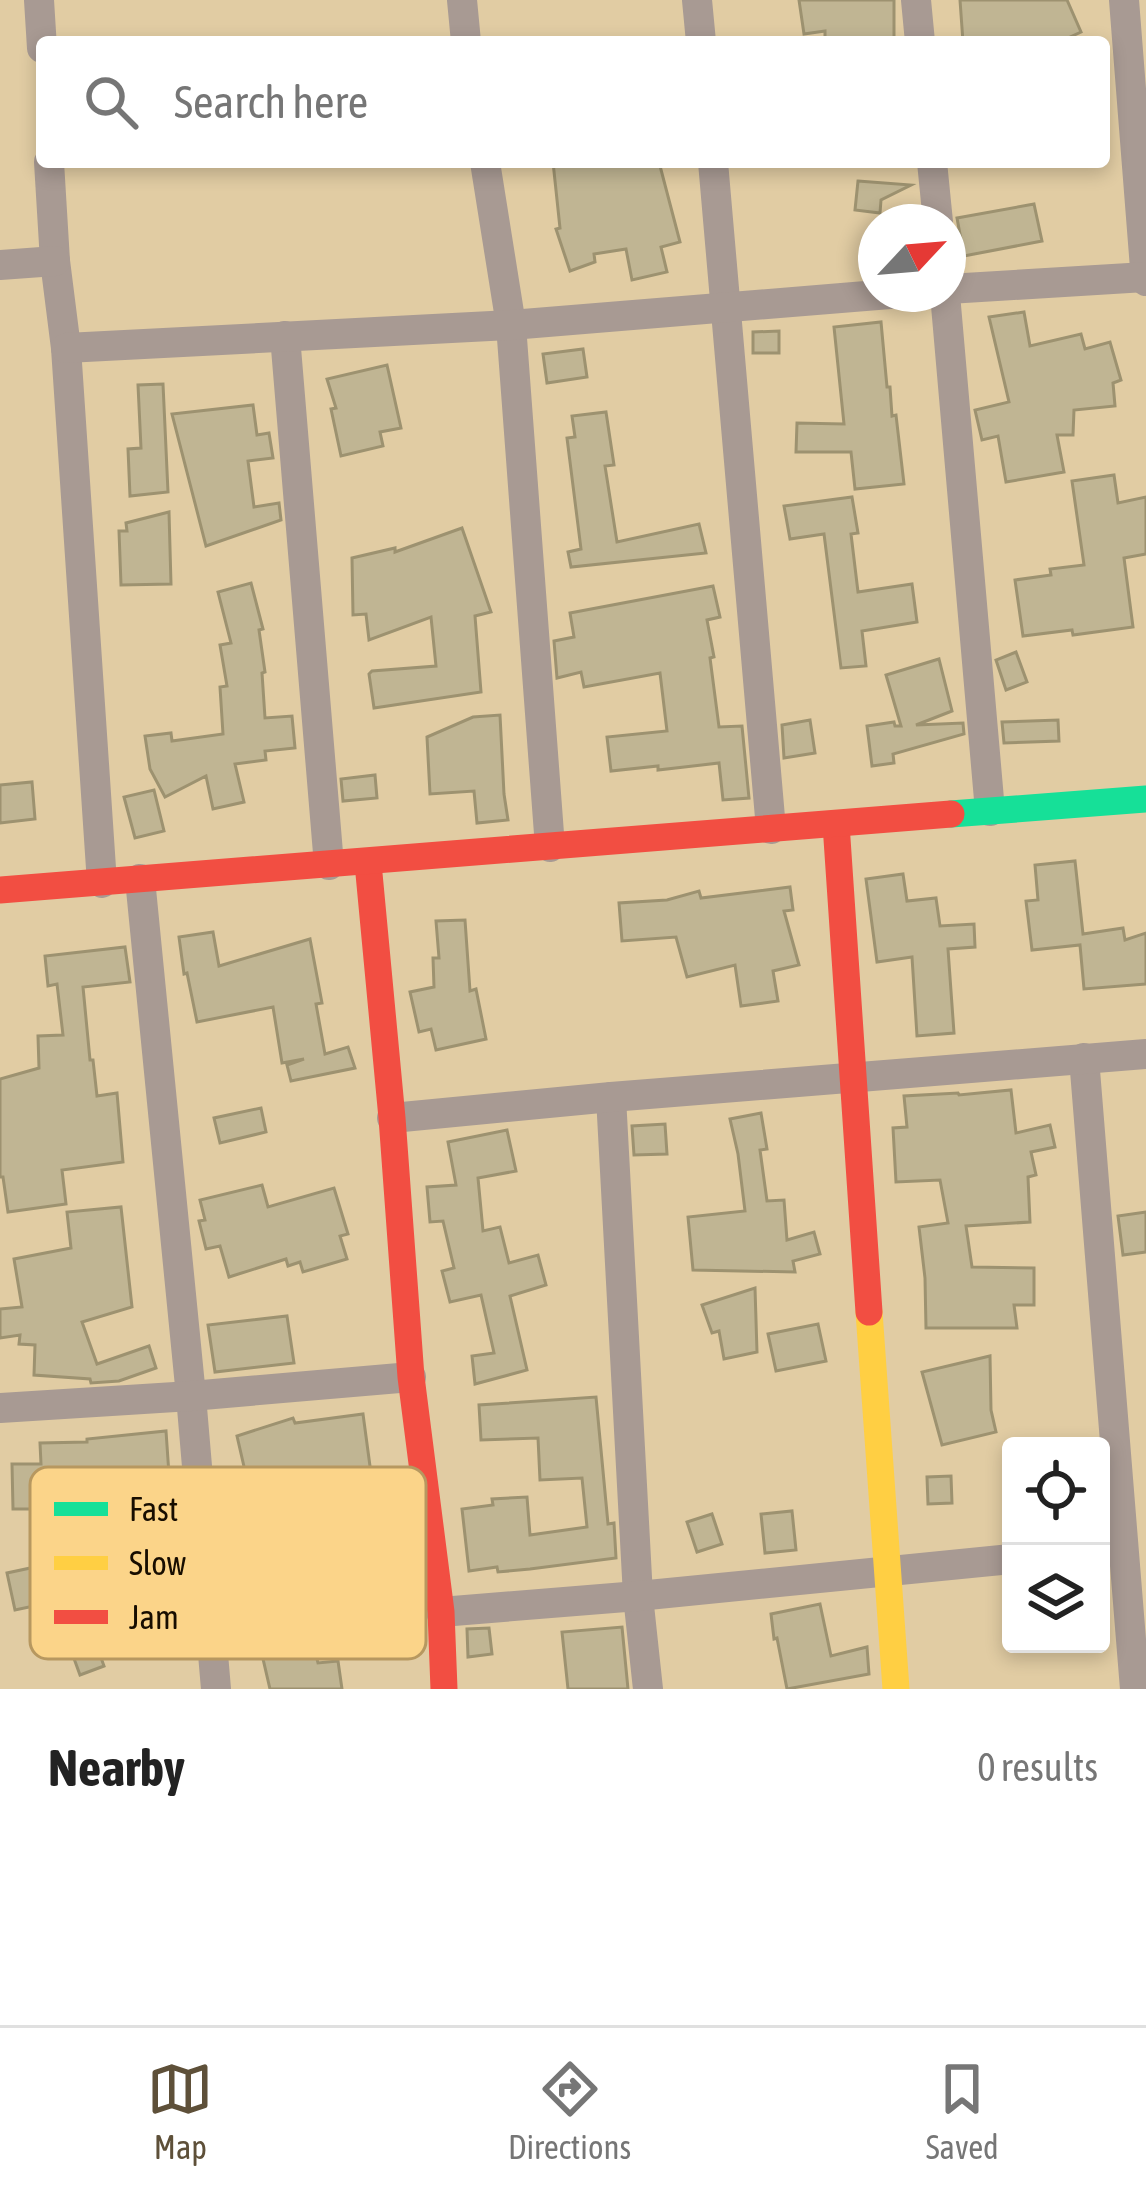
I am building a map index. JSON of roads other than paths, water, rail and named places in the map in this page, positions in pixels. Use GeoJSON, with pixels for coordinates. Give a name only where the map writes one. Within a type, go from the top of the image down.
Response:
{"type":"FeatureCollection","features":[{"type":"Feature","properties":{"kind":"street"},"geometry":{"type":"LineString","coordinates":[[39,0],[41,36]]}},
{"type":"Feature","properties":{"kind":"street"},"geometry":{"type":"LineString","coordinates":[[462,0],[465,36]]}},
{"type":"Feature","properties":{"kind":"street"},"geometry":{"type":"LineString","coordinates":[[698,0],[701,36]]}},
{"type":"Feature","properties":{"kind":"street"},"geometry":{"type":"LineString","coordinates":[[916,0],[919,36]]}},
{"type":"Feature","properties":{"kind":"street"},"geometry":{"type":"LineString","coordinates":[[966,291],[1146,278],[1124,0]]}},
{"type":"Feature","properties":{"kind":"street"},"geometry":{"type":"LineString","coordinates":[[49,168],[102,883]]}},
{"type":"Feature","properties":{"kind":"street"},"geometry":{"type":"LineString","coordinates":[[486,168],[511,325],[550,847]]}},
{"type":"Feature","properties":{"kind":"street"},"geometry":{"type":"LineString","coordinates":[[713,168],[771,829]]}},
{"type":"Feature","properties":{"kind":"street"},"geometry":{"type":"LineString","coordinates":[[933,168],[936,204]]}},
{"type":"Feature","properties":{"kind":"street"},"geometry":{"type":"LineString","coordinates":[[0,265],[56,261]]}},
{"type":"Feature","properties":{"kind":"street"},"geometry":{"type":"LineString","coordinates":[[66,348],[511,325],[858,297]]}},
{"type":"Feature","properties":{"kind":"street"},"geometry":{"type":"LineString","coordinates":[[949,312],[990,812]]}},
{"type":"Feature","properties":{"kind":"street"},"geometry":{"type":"LineString","coordinates":[[285,336],[329,865]]}},
{"type":"Feature","properties":{"kind":"street"},"geometry":{"type":"LineString","coordinates":[[0,890],[1146,799]]}},
{"type":"Feature","properties":{"kind":"street"},"geometry":{"type":"LineString","coordinates":[[836,824],[896,1689]]}},
{"type":"Feature","properties":{"kind":"street"},"geometry":{"type":"LineString","coordinates":[[368,863],[411,1377],[423,1467]]}},
{"type":"Feature","properties":{"kind":"street"},"geometry":{"type":"LineString","coordinates":[[140,879],[197,1467]]}},
{"type":"Feature","properties":{"kind":"street"},"geometry":{"type":"LineString","coordinates":[[392,1118],[1146,1054]]}},
{"type":"Feature","properties":{"kind":"street"},"geometry":{"type":"LineString","coordinates":[[1084,1058],[1135,1689]]}},
{"type":"Feature","properties":{"kind":"street"},"geometry":{"type":"LineString","coordinates":[[611,1097],[638,1596],[648,1689]]}},
{"type":"Feature","properties":{"kind":"street"},"geometry":{"type":"LineString","coordinates":[[0,1408],[411,1377]]}},
{"type":"Feature","properties":{"kind":"street"},"geometry":{"type":"LineString","coordinates":[[426,1491],[442,1612],[444,1689]]}},
{"type":"Feature","properties":{"kind":"street"},"geometry":{"type":"LineString","coordinates":[[442,1612],[1002,1560]]}},
{"type":"Feature","properties":{"kind":"street"},"geometry":{"type":"LineString","coordinates":[[213,1659],[216,1689]]}}]}
